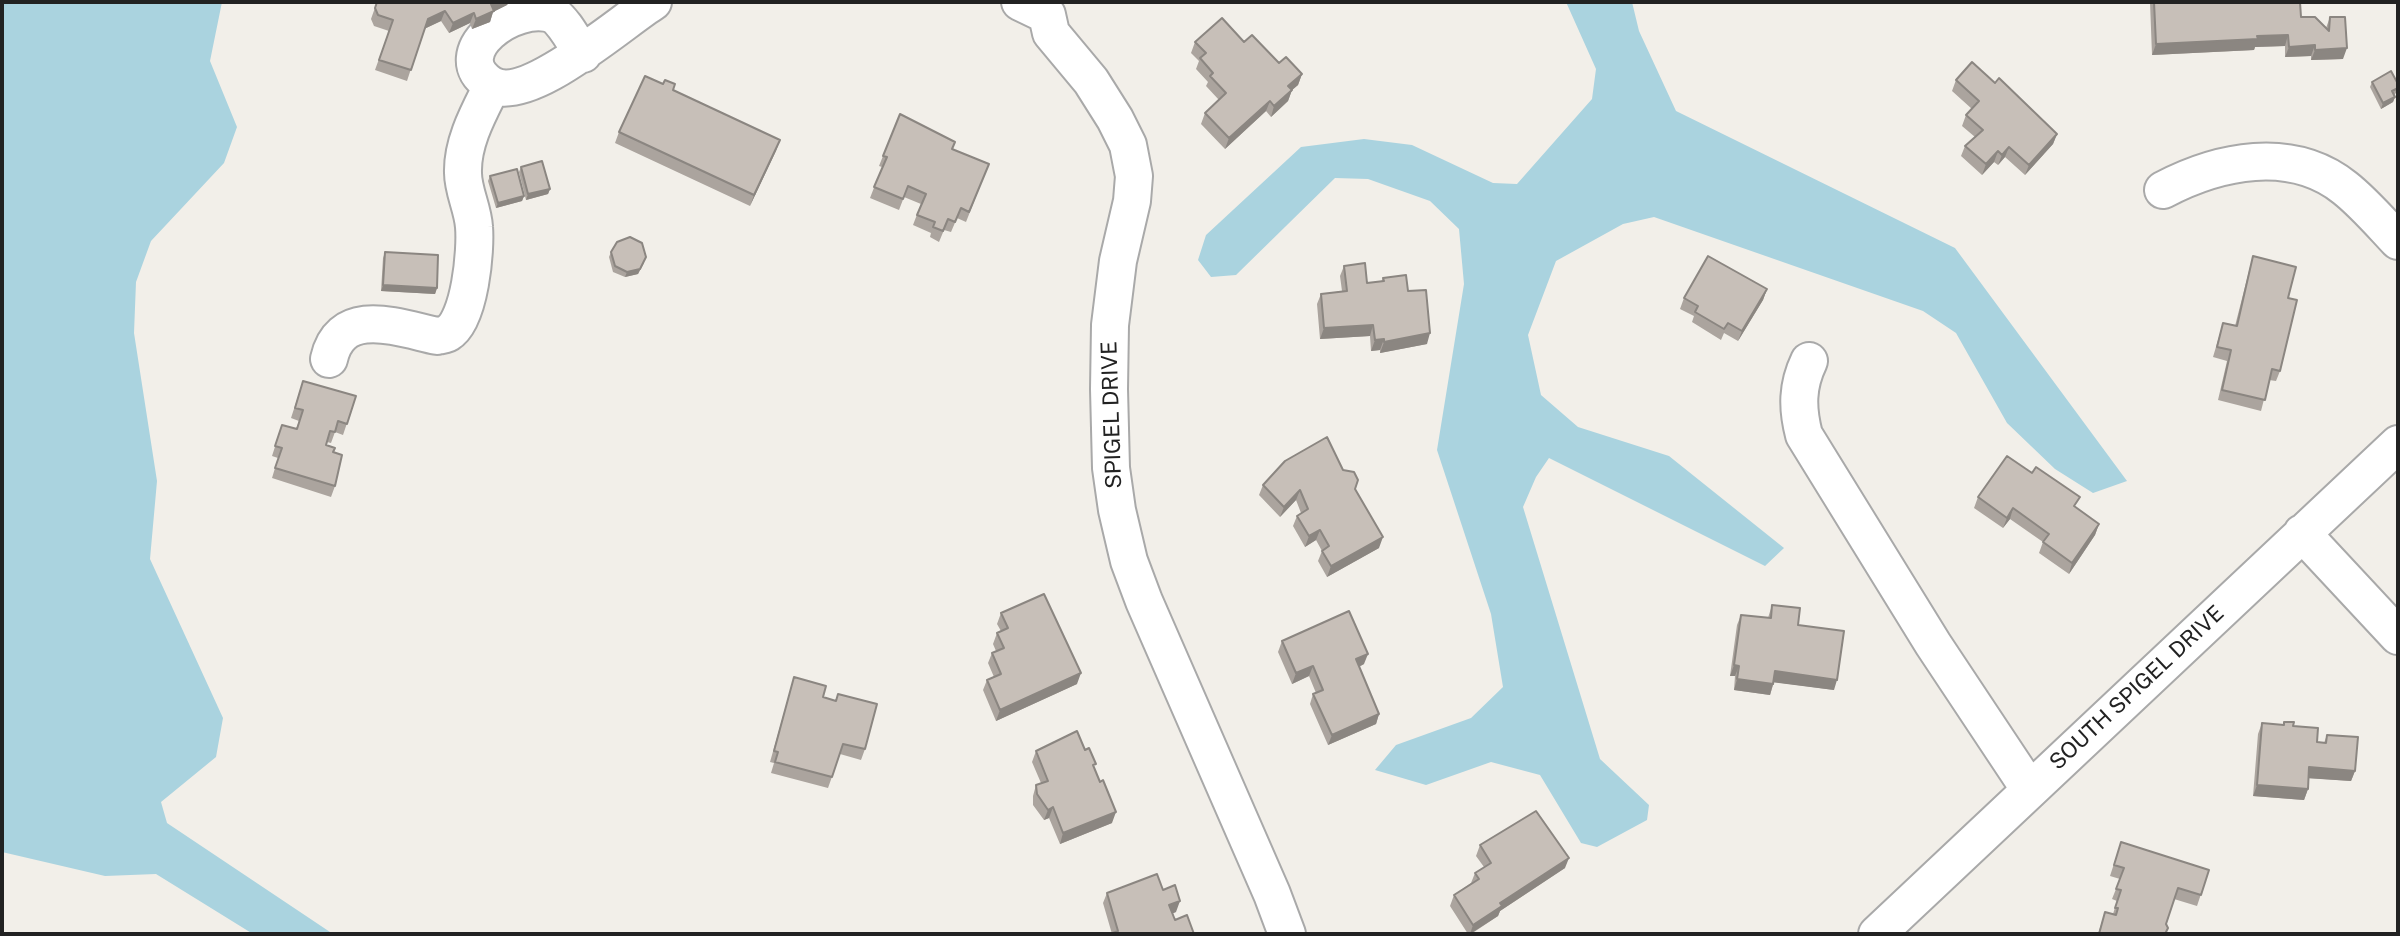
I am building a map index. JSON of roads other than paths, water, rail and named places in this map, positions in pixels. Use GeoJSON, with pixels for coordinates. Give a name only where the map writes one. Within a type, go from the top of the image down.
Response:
{"type":"FeatureCollection","features":[{"type":"Feature","properties":{"kind":"street"},"geometry":{"type":"LineString","coordinates":[[583,54],[554,14],[541,8],[518,8],[500,16],[486,29],[475,51],[475,65],[482,78],[492,86],[507,88],[546,75],[583,54],[653,2]]}},
{"type":"Feature","properties":{"kind":"street","name":"SPIGEL DRIVE"},"geometry":{"type":"LineString","coordinates":[[1038,6],[1051,33],[1091,81],[1115,119],[1128,145],[1134,176],[1132,201],[1118,261],[1109,338],[1111,468],[1129,561],[1287,934]]}},
{"type":"Feature","properties":{"kind":"street"},"geometry":{"type":"LineString","coordinates":[[329,359],[340,336],[351,328],[370,323],[437,336],[447,334],[455,327],[469,293],[475,260],[474,225],[462,175],[464,155],[475,119],[492,86]]}},
{"type":"Feature","properties":{"kind":"street"},"geometry":{"type":"LineString","coordinates":[[2163,190],[2194,174],[2228,164],[2263,161],[2293,164],[2343,186],[2398,241]]}},
{"type":"Feature","properties":{"kind":"street"},"geometry":{"type":"LineString","coordinates":[[1809,361],[1798,393],[1804,435],[1933,644],[2030,790]]}},
{"type":"Feature","properties":{"kind":"street","name":"SOUTH SPIGEL DRIVE"},"geometry":{"type":"LineString","coordinates":[[1877,934],[2398,444]]}},
{"type":"Feature","properties":{"kind":"street"},"geometry":{"type":"LineString","coordinates":[[2302,533],[2398,636]]}},
{"type":"Feature","properties":{"kind":"water"},"geometry":{"type":"Polygon","coordinates":[[[2,2],[222,2],[210,61],[237,127],[224,163],[151,241],[136,282],[134,333],[157,481],[150,559],[223,718],[216,757],[161,802],[167,823],[333,934],[253,934],[156,874],[105,876],[2,852],[2,2]]]}},
{"type":"Feature","properties":{"kind":"water"},"geometry":{"type":"Polygon","coordinates":[[[1566,2],[1632,2],[1639,31],[1676,111],[1955,248],[2127,481],[2093,493],[2055,469],[2007,423],[1956,333],[1923,311],[1654,217],[1623,224],[1556,261],[1528,335],[1541,395],[1578,427],[1669,456],[1784,548],[1765,566],[1549,458],[1536,477],[1523,507],[1600,759],[1649,805],[1647,820],[1597,847],[1581,843],[1540,775],[1491,762],[1426,785],[1375,770],[1396,745],[1471,718],[1503,687],[1491,614],[1437,450],[1464,284],[1459,229],[1430,201],[1368,179],[1335,178],[1236,275],[1211,277],[1198,260],[1206,235],[1301,147],[1364,139],[1412,145],[1493,183],[1517,184],[1592,99],[1596,69],[1566,2]]]}}]}
